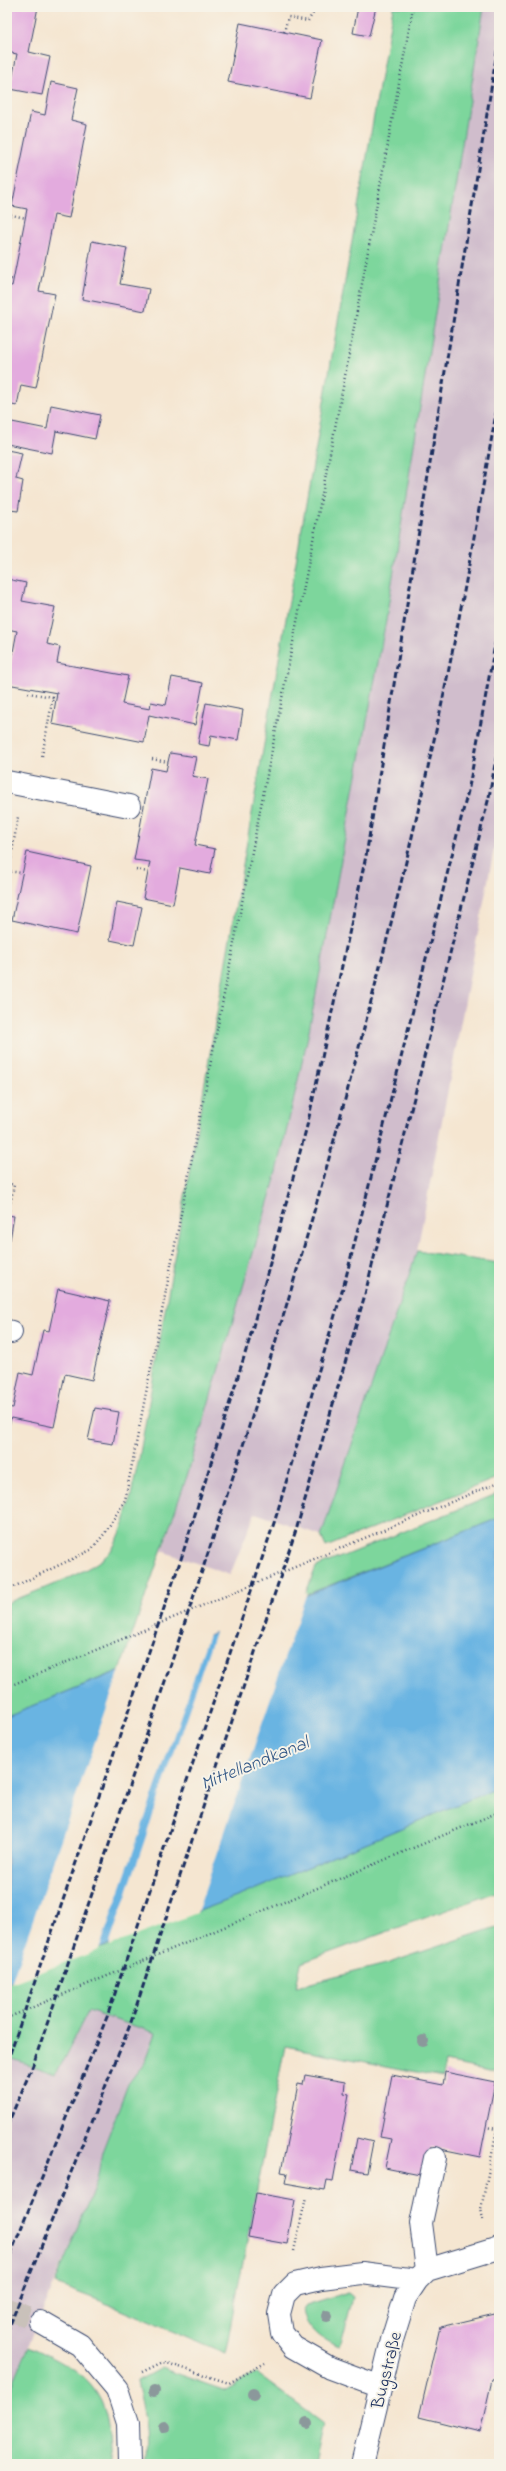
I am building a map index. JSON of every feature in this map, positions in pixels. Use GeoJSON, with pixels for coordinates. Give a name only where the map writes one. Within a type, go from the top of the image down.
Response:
{"type":"FeatureCollection","features":[{"type":"Feature","properties":{"kind":"street"},"geometry":{"type":"LineString","coordinates":[[16,784],[129,806]]}},
{"type":"Feature","properties":{"kind":"street"},"geometry":{"type":"LineString","coordinates":[[422,2275],[421,2223],[435,2158]]}},
{"type":"Feature","properties":{"kind":"street"},"geometry":{"type":"LineString","coordinates":[[381,2387],[330,2368],[293,2347],[282,2333],[279,2314],[284,2295],[295,2284],[321,2278],[362,2273],[422,2275],[493,2249]]}},
{"type":"Feature","properties":{"kind":"street","name":"Bugstraße"},"geometry":{"type":"LineString","coordinates":[[362,2464],[405,2298],[422,2275]]}},
{"type":"Feature","properties":{"kind":"street"},"geometry":{"type":"LineString","coordinates":[[40,2322],[80,2345],[116,2389],[128,2423],[129,2464]]}},
{"type":"Feature","properties":{"kind":"path"},"geometry":{"type":"LineString","coordinates":[[284,32],[288,17],[308,21],[317,7]]}},
{"type":"Feature","properties":{"kind":"path"},"geometry":{"type":"LineString","coordinates":[[7,1590],[91,1550],[105,1533],[125,1500],[343,387],[412,7]]}},
{"type":"Feature","properties":{"kind":"path"},"geometry":{"type":"LineString","coordinates":[[7,214],[26,218]]}},
{"type":"Feature","properties":{"kind":"path"},"geometry":{"type":"LineString","coordinates":[[7,278],[14,280]]}},
{"type":"Feature","properties":{"kind":"path"},"geometry":{"type":"LineString","coordinates":[[28,693],[57,698]]}},
{"type":"Feature","properties":{"kind":"path"},"geometry":{"type":"LineString","coordinates":[[42,757],[53,698]]}},
{"type":"Feature","properties":{"kind":"path"},"geometry":{"type":"LineString","coordinates":[[152,759],[168,762]]}},
{"type":"Feature","properties":{"kind":"path"},"geometry":{"type":"LineString","coordinates":[[16,784],[8,871],[22,873]]}},
{"type":"Feature","properties":{"kind":"path"},"geometry":{"type":"LineString","coordinates":[[136,870],[148,872]]}},
{"type":"Feature","properties":{"kind":"path"},"geometry":{"type":"LineString","coordinates":[[7,1183],[14,1185],[8,1215]]}},
{"type":"Feature","properties":{"kind":"path"},"geometry":{"type":"LineString","coordinates":[[7,1687],[499,1482]]}},
{"type":"Feature","properties":{"kind":"path"},"geometry":{"type":"LineString","coordinates":[[7,2018],[499,1812]]}},
{"type":"Feature","properties":{"kind":"path"},"geometry":{"type":"LineString","coordinates":[[486,2127],[497,2129],[481,2209],[493,2249]]}},
{"type":"Feature","properties":{"kind":"path"},"geometry":{"type":"LineString","coordinates":[[295,2284],[294,2254],[306,2197]]}},
{"type":"Feature","properties":{"kind":"path"},"geometry":{"type":"LineString","coordinates":[[138,2374],[164,2362],[229,2383],[254,2369]]}},
{"type":"Feature","properties":{"kind":"shaded area"},"geometry":{"type":"Polygon","coordinates":[[[484,7],[499,7],[499,823],[417,1251],[326,1537],[255,1513],[230,1575],[162,1551],[187,1476],[308,1036],[386,620],[484,7]]]}},
{"type":"Feature","properties":{"kind":"shaded area"},"geometry":{"type":"Polygon","coordinates":[[[88,2011],[156,2033],[146,2060],[128,2084],[102,2152],[97,2180],[7,2397],[7,2057],[56,2074],[88,2011]]]}},
{"type":"Feature","properties":{"kind":"green space"},"geometry":{"type":"Polygon","coordinates":[[[393,7],[484,7],[386,620],[308,1036],[277,1172],[187,1476],[120,1670],[7,1716],[7,1603],[77,1574],[102,1559],[110,1552],[116,1543],[125,1520],[139,1459],[393,7]]]}},
{"type":"Feature","properties":{"kind":"green space"},"geometry":{"type":"Polygon","coordinates":[[[417,1251],[499,1263],[499,1477],[326,1547],[321,1536],[417,1251]]]}},
{"type":"Feature","properties":{"kind":"green space"},"geometry":{"type":"Polygon","coordinates":[[[499,1493],[499,1518],[305,1595],[316,1567],[499,1493]]]}},
{"type":"Feature","properties":{"kind":"green space"},"geometry":{"type":"Polygon","coordinates":[[[499,1787],[499,1891],[301,1963],[296,1987],[386,1964],[499,1926],[499,2073],[445,2062],[442,2077],[285,2046],[225,2354],[98,2300],[55,2284],[97,2180],[102,2152],[128,2084],[146,2060],[156,2033],[88,2011],[56,2074],[7,2057],[7,1983],[239,1896],[499,1787]]]}},
{"type":"Feature","properties":{"kind":"green space"},"geometry":{"type":"Polygon","coordinates":[[[348,2293],[353,2297],[340,2347],[322,2338],[312,2328],[303,2310],[306,2306],[348,2293]]]}},
{"type":"Feature","properties":{"kind":"green space"},"geometry":{"type":"Polygon","coordinates":[[[29,2346],[73,2369],[94,2389],[107,2417],[110,2446],[109,2464],[7,2464],[7,2397],[29,2346]]]}},
{"type":"Feature","properties":{"kind":"green space"},"geometry":{"type":"Polygon","coordinates":[[[161,2368],[227,2391],[255,2373],[323,2423],[314,2464],[145,2464],[147,2443],[146,2432],[137,2381],[161,2368]]]}},
{"type":"Feature","properties":{"kind":"water","name":"Mittellandkanal"},"geometry":{"type":"Polygon","coordinates":[[[499,1518],[499,1787],[239,1896],[7,1983],[7,1716],[499,1518]]]}},
{"type":"Feature","properties":{"kind":"pier"},"geometry":{"type":"Polygon","coordinates":[[[307,1592],[197,1913],[109,1946],[216,1629],[307,1592]]]}},
{"type":"Feature","properties":{"kind":"pier"},"geometry":{"type":"Polygon","coordinates":[[[210,1631],[99,1950],[11,1983],[121,1667],[210,1631]]]}},
{"type":"Feature","properties":{"kind":"building"},"geometry":{"type":"Polygon","coordinates":[[[7,7],[38,7],[29,52],[50,57],[42,95],[10,89],[17,54],[7,52],[7,7]]]}},
{"type":"Feature","properties":{"kind":"building"},"geometry":{"type":"Polygon","coordinates":[[[358,7],[376,7],[369,36],[353,33],[358,7]]]}},
{"type":"Feature","properties":{"kind":"building"},"geometry":{"type":"Polygon","coordinates":[[[240,23],[322,40],[310,98],[228,82],[240,23]]]}},
{"type":"Feature","properties":{"kind":"building"},"geometry":{"type":"Polygon","coordinates":[[[51,82],[78,88],[71,120],[87,124],[69,218],[54,215],[39,291],[55,294],[36,388],[21,385],[17,406],[7,404],[7,285],[12,286],[27,209],[12,206],[31,112],[45,115],[51,82]]]}},
{"type":"Feature","properties":{"kind":"building"},"geometry":{"type":"Polygon","coordinates":[[[92,241],[127,248],[120,284],[149,289],[145,311],[82,299],[92,241]]]}},
{"type":"Feature","properties":{"kind":"building"},"geometry":{"type":"Polygon","coordinates":[[[51,405],[100,415],[95,439],[56,431],[52,453],[7,444],[7,421],[47,429],[51,405]]]}},
{"type":"Feature","properties":{"kind":"building"},"geometry":{"type":"Polygon","coordinates":[[[7,450],[22,453],[16,479],[23,481],[18,511],[10,510],[8,522],[7,450]]]}},
{"type":"Feature","properties":{"kind":"building"},"geometry":{"type":"Polygon","coordinates":[[[7,579],[26,583],[22,601],[55,607],[47,644],[60,647],[57,663],[128,676],[122,704],[150,709],[151,702],[166,705],[172,677],[203,683],[195,725],[149,715],[144,742],[52,724],[57,693],[7,684],[17,631],[7,629],[7,579]]]}},
{"type":"Feature","properties":{"kind":"building"},"geometry":{"type":"Polygon","coordinates":[[[206,703],[243,710],[238,740],[211,735],[209,746],[198,744],[206,703]]]}},
{"type":"Feature","properties":{"kind":"building"},"geometry":{"type":"Polygon","coordinates":[[[170,753],[196,757],[192,776],[208,779],[195,845],[215,849],[210,874],[180,868],[173,904],[143,898],[150,862],[134,860],[151,768],[166,771],[170,753]]]}},
{"type":"Feature","properties":{"kind":"building"},"geometry":{"type":"Polygon","coordinates":[[[27,852],[91,866],[77,934],[12,920],[27,852]]]}},
{"type":"Feature","properties":{"kind":"building"},"geometry":{"type":"Polygon","coordinates":[[[117,902],[142,907],[134,945],[110,940],[117,902]]]}},
{"type":"Feature","properties":{"kind":"building"},"geometry":{"type":"Polygon","coordinates":[[[7,1215],[14,1216],[10,1240],[7,1239],[7,1215]]]}},
{"type":"Feature","properties":{"kind":"building"},"geometry":{"type":"Polygon","coordinates":[[[58,1289],[110,1301],[92,1380],[65,1374],[54,1427],[11,1418],[7,1434],[7,1407],[13,1408],[20,1372],[33,1375],[43,1330],[49,1331],[58,1289]]]}},
{"type":"Feature","properties":{"kind":"building"},"geometry":{"type":"Polygon","coordinates":[[[95,1408],[119,1412],[113,1444],[88,1440],[95,1408]]]}},
{"type":"Feature","properties":{"kind":"building"},"geometry":{"type":"Polygon","coordinates":[[[445,2072],[495,2082],[480,2157],[431,2147],[425,2176],[385,2168],[391,2139],[380,2137],[392,2075],[443,2085],[445,2072]]]}},
{"type":"Feature","properties":{"kind":"building"},"geometry":{"type":"Polygon","coordinates":[[[305,2075],[345,2082],[344,2093],[349,2094],[333,2181],[327,2180],[325,2190],[285,2183],[287,2173],[281,2172],[298,2084],[303,2085],[305,2075]]]}},
{"type":"Feature","properties":{"kind":"building"},"geometry":{"type":"Polygon","coordinates":[[[357,2138],[373,2142],[367,2173],[351,2170],[357,2138]]]}},
{"type":"Feature","properties":{"kind":"building"},"geometry":{"type":"Polygon","coordinates":[[[256,2193],[295,2200],[287,2244],[248,2237],[256,2193]]]}},
{"type":"Feature","properties":{"kind":"building"},"geometry":{"type":"Polygon","coordinates":[[[499,2313],[499,2378],[492,2380],[480,2432],[419,2417],[440,2327],[499,2313]]]}},
{"type":"Feature","properties":{"kind":"tunnel"},"geometry":{"type":"LineString","coordinates":[[7,2309],[40,2322]]}},
{"type":"Feature","properties":{"kind":"railway"},"geometry":{"type":"LineString","coordinates":[[7,2062],[181,1559],[249,1341],[307,1126],[366,856],[499,40]]}},
{"type":"Feature","properties":{"kind":"railway"},"geometry":{"type":"LineString","coordinates":[[7,2126],[33,2065],[153,1716],[231,1483],[304,1248],[370,1007],[429,762],[467,578],[499,398]]}},
{"type":"Feature","properties":{"kind":"railway"},"geometry":{"type":"LineString","coordinates":[[7,2263],[107,2017],[275,1520],[345,1281],[469,787],[499,623]]}},
{"type":"Feature","properties":{"kind":"railway"},"geometry":{"type":"LineString","coordinates":[[7,2332],[130,2025],[297,1527],[364,1298],[489,797],[499,743]]}}]}
